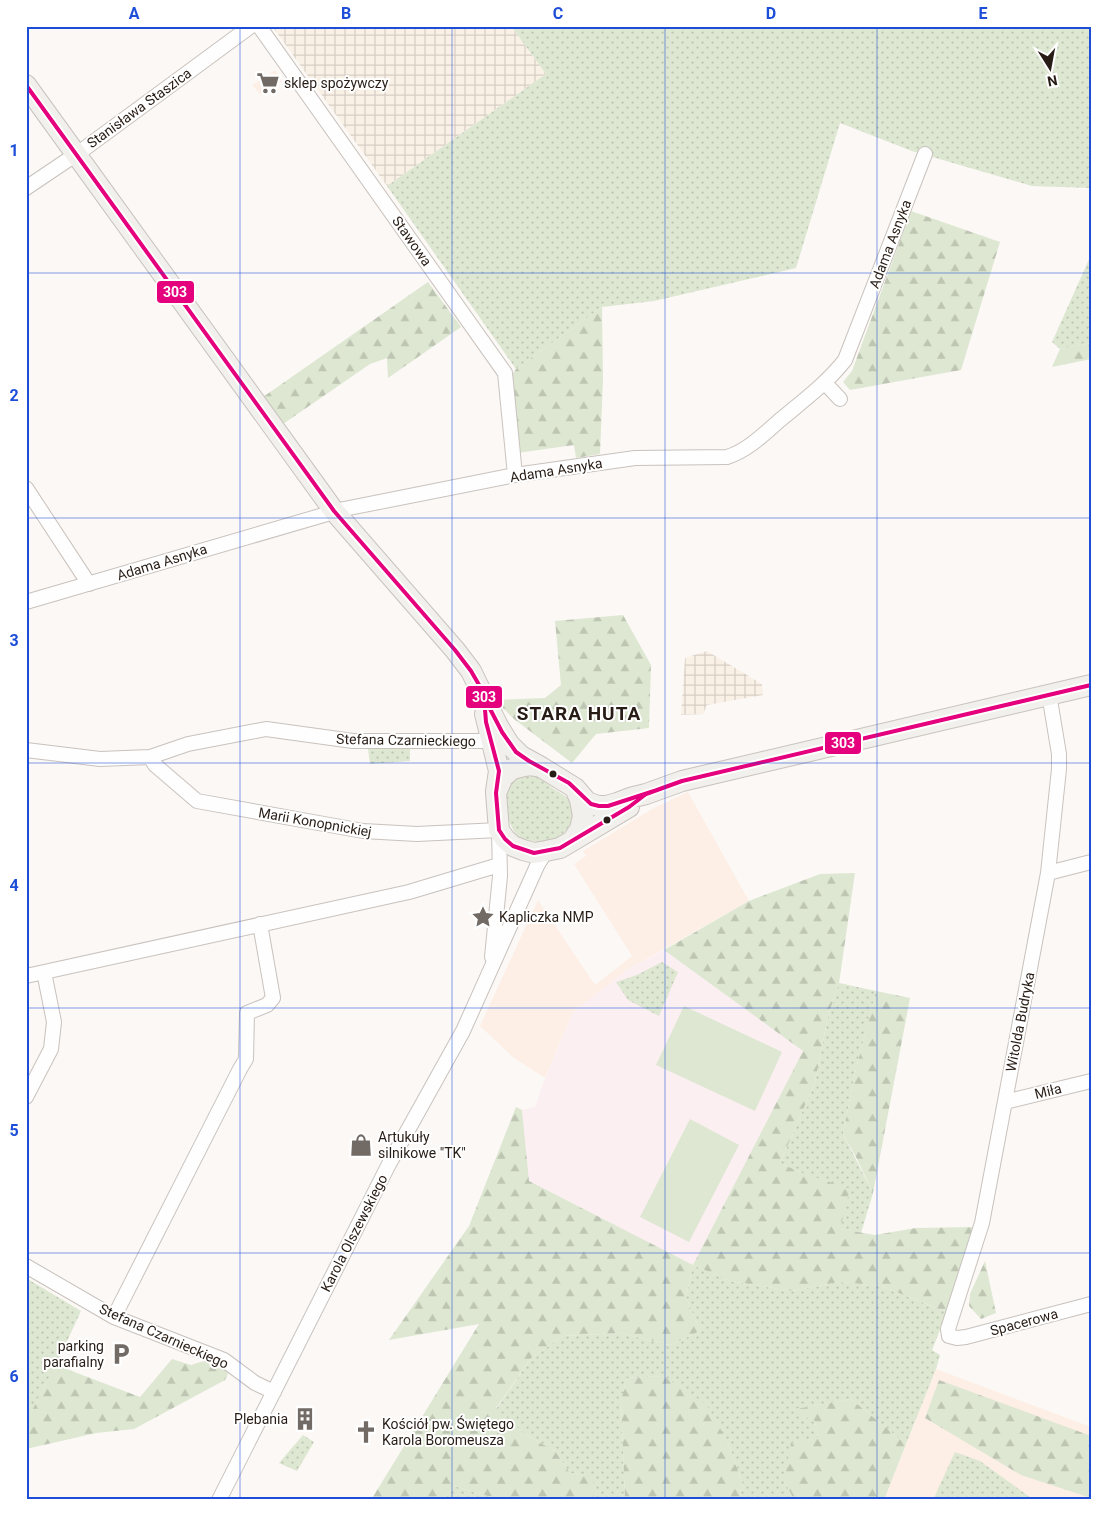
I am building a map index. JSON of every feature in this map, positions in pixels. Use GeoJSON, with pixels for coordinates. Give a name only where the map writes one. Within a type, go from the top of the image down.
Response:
{"type":"FeatureCollection","features":[{"type":"Feature","properties":{"kind":"street","name":"Stanisława Staszica"},"geometry":{"type":"LineString","coordinates":[[26,188],[76,154],[251,26]]}},
{"type":"Feature","properties":{"kind":"street","name":"Stawowa"},"geometry":{"type":"LineString","coordinates":[[258,26],[505,373],[514,475]]}},
{"type":"Feature","properties":{"kind":"street"},"geometry":{"type":"LineString","coordinates":[[26,85],[334,511],[455,650],[471,671],[498,726],[500,742],[496,793],[499,830],[505,839],[513,846],[534,853],[560,848],[629,807],[646,794]]}},
{"type":"Feature","properties":{"kind":"street","name":"Adama Asnyka"},"geometry":{"type":"LineString","coordinates":[[26,602],[334,511],[514,475],[635,458],[727,457],[737,454],[825,383],[845,360],[925,154]]}},
{"type":"Feature","properties":{"kind":"street"},"geometry":{"type":"LineString","coordinates":[[825,383],[840,399]]}},
{"type":"Feature","properties":{"kind":"street"},"geometry":{"type":"LineString","coordinates":[[26,488],[89,584]]}},
{"type":"Feature","properties":{"kind":"street"},"geometry":{"type":"LineString","coordinates":[[500,742],[575,788],[587,802],[598,806],[606,806],[682,781],[1091,684]]}},
{"type":"Feature","properties":{"kind":"street","name":"Witolda Budryka"},"geometry":{"type":"LineString","coordinates":[[957,1338],[949,1336],[948,1330],[982,1223],[1048,873],[1059,769],[1059,754],[1049,694]]}},
{"type":"Feature","properties":{"kind":"street","name":"Stefana Czarnieckiego"},"geometry":{"type":"LineString","coordinates":[[26,750],[100,759],[150,757],[188,744],[266,729],[353,742],[500,742]]}},
{"type":"Feature","properties":{"kind":"street","name":"Marii Konopnickiej"},"geometry":{"type":"LineString","coordinates":[[150,757],[155,766],[197,801],[364,831],[417,834],[499,830]]}},
{"type":"Feature","properties":{"kind":"street"},"geometry":{"type":"LineString","coordinates":[[496,793],[503,777],[512,769],[529,766],[541,767]]}},
{"type":"Feature","properties":{"kind":"street"},"geometry":{"type":"LineString","coordinates":[[572,841],[580,829],[582,816],[580,800],[575,788]]}},
{"type":"Feature","properties":{"kind":"street","name":"Karola Olszewskiego"},"geometry":{"type":"LineString","coordinates":[[491,968],[500,876],[499,830]]}},
{"type":"Feature","properties":{"kind":"street","name":"Karola Olszewskiego"},"geometry":{"type":"LineString","coordinates":[[219,1500],[390,1164],[462,1031],[537,866],[546,851]]}},
{"type":"Feature","properties":{"kind":"street"},"geometry":{"type":"LineString","coordinates":[[1048,873],[1091,862]]}},
{"type":"Feature","properties":{"kind":"street"},"geometry":{"type":"LineString","coordinates":[[26,976],[409,892],[500,865]]}},
{"type":"Feature","properties":{"kind":"street"},"geometry":{"type":"LineString","coordinates":[[114,1317],[246,1059],[247,1013],[267,1005],[273,998],[260,924]]}},
{"type":"Feature","properties":{"kind":"street"},"geometry":{"type":"LineString","coordinates":[[26,1097],[51,1048],[54,1022],[44,972]]}},
{"type":"Feature","properties":{"kind":"street","name":"Miła"},"geometry":{"type":"LineString","coordinates":[[1005,1102],[1091,1081]]}},
{"type":"Feature","properties":{"kind":"street","name":"Stefana Czarnieckiego"},"geometry":{"type":"LineString","coordinates":[[26,1266],[114,1317],[224,1360],[255,1383],[274,1392]]}},
{"type":"Feature","properties":{"kind":"street","name":"Spacerowa"},"geometry":{"type":"LineString","coordinates":[[957,1338],[966,1338],[1091,1304]]}},
{"type":"Feature","properties":{"kind":"shaded area"},"geometry":{"type":"Polygon","coordinates":[[[272,26],[511,26],[546,74],[387,186],[272,26]]]}},
{"type":"Feature","properties":{"kind":"shaded area"},"geometry":{"type":"Polygon","coordinates":[[[275,70],[282,81],[261,95],[252,85],[275,70]]]}},
{"type":"Feature","properties":{"kind":"shaded area"},"geometry":{"type":"Polygon","coordinates":[[[707,651],[762,684],[763,695],[707,705],[703,714],[681,715],[685,658],[707,651]]]}},
{"type":"Feature","properties":{"kind":"shaded area"},"geometry":{"type":"Polygon","coordinates":[[[688,792],[749,901],[627,970],[573,1012],[545,1078],[514,1058],[480,1026],[538,900],[595,985],[632,956],[574,864],[586,856],[583,851],[652,809],[688,792]]]}},
{"type":"Feature","properties":{"kind":"shaded area"},"geometry":{"type":"Polygon","coordinates":[[[664,950],[803,1051],[693,1265],[529,1181],[522,1110],[535,1107],[573,1012],[627,970],[664,950]]]}},
{"type":"Feature","properties":{"kind":"shaded area"},"geometry":{"type":"Polygon","coordinates":[[[936,1369],[1091,1427],[1091,1500],[884,1500],[936,1369]]]}},
{"type":"Feature","properties":{"kind":"green space"},"geometry":{"type":"Polygon","coordinates":[[[511,26],[1091,26],[1091,188],[1032,186],[912,151],[840,123],[796,268],[654,301],[602,307],[516,369],[387,186],[546,74],[511,26]]]}},
{"type":"Feature","properties":{"kind":"green space"},"geometry":{"type":"Polygon","coordinates":[[[911,211],[1000,242],[961,370],[850,390],[843,382],[852,371],[911,211]]]}},
{"type":"Feature","properties":{"kind":"green space"},"geometry":{"type":"Polygon","coordinates":[[[1091,255],[1091,343],[1060,349],[1052,342],[1091,255]]]}},
{"type":"Feature","properties":{"kind":"green space"},"geometry":{"type":"Polygon","coordinates":[[[428,282],[461,327],[388,378],[387,358],[370,364],[283,424],[263,397],[428,282]]]}},
{"type":"Feature","properties":{"kind":"green space"},"geometry":{"type":"Polygon","coordinates":[[[602,307],[603,378],[600,454],[576,458],[574,445],[517,453],[510,378],[516,369],[602,307]]]}},
{"type":"Feature","properties":{"kind":"green space"},"geometry":{"type":"Polygon","coordinates":[[[1091,343],[1091,359],[1052,367],[1060,349],[1091,343]]]}},
{"type":"Feature","properties":{"kind":"green space"},"geometry":{"type":"Polygon","coordinates":[[[623,615],[651,665],[649,728],[596,734],[572,763],[514,719],[495,700],[545,698],[561,685],[555,621],[623,615]]]}},
{"type":"Feature","properties":{"kind":"green space"},"geometry":{"type":"Polygon","coordinates":[[[410,748],[410,761],[370,764],[368,749],[410,748]]]}},
{"type":"Feature","properties":{"kind":"green space"},"geometry":{"type":"Polygon","coordinates":[[[524,774],[537,777],[566,797],[572,805],[572,822],[565,832],[555,839],[540,842],[526,840],[518,836],[511,826],[506,805],[507,791],[512,782],[524,774]]]}},
{"type":"Feature","properties":{"kind":"green space"},"geometry":{"type":"Polygon","coordinates":[[[855,873],[839,983],[828,1016],[815,1082],[780,1163],[850,1189],[840,1229],[875,1235],[916,1228],[975,1227],[947,1312],[881,1286],[839,1282],[792,1291],[730,1281],[693,1265],[803,1051],[664,950],[749,901],[820,874],[855,873]]]}},
{"type":"Feature","properties":{"kind":"green space"},"geometry":{"type":"Polygon","coordinates":[[[662,962],[678,972],[659,1016],[628,1000],[616,982],[637,975],[662,962]]]}},
{"type":"Feature","properties":{"kind":"green space"},"geometry":{"type":"Polygon","coordinates":[[[839,983],[876,991],[855,1073],[843,1134],[873,1193],[861,1233],[840,1229],[800,1172],[780,1163],[815,1082],[828,1016],[839,983]]]}},
{"type":"Feature","properties":{"kind":"green space"},"geometry":{"type":"Polygon","coordinates":[[[876,991],[910,998],[873,1193],[843,1134],[855,1073],[876,991]]]}},
{"type":"Feature","properties":{"kind":"green space"},"geometry":{"type":"Polygon","coordinates":[[[684,1006],[782,1052],[755,1111],[656,1065],[684,1006]]]}},
{"type":"Feature","properties":{"kind":"green space"},"geometry":{"type":"Polygon","coordinates":[[[516,1107],[522,1110],[529,1181],[693,1265],[686,1297],[700,1331],[670,1345],[620,1333],[563,1336],[532,1357],[496,1408],[526,1435],[555,1451],[570,1473],[593,1478],[594,1500],[501,1500],[454,1486],[443,1500],[371,1500],[479,1324],[389,1340],[469,1226],[516,1107]]]}},
{"type":"Feature","properties":{"kind":"green space"},"geometry":{"type":"Polygon","coordinates":[[[690,1119],[739,1145],[689,1242],[640,1217],[690,1119]]]}},
{"type":"Feature","properties":{"kind":"green space"},"geometry":{"type":"Polygon","coordinates":[[[985,1261],[996,1313],[981,1319],[969,1306],[970,1294],[985,1261]]]}},
{"type":"Feature","properties":{"kind":"green space"},"geometry":{"type":"Polygon","coordinates":[[[693,1265],[730,1281],[792,1291],[839,1282],[881,1286],[947,1312],[932,1350],[940,1355],[936,1369],[906,1444],[851,1399],[791,1410],[815,1421],[818,1437],[784,1480],[794,1500],[739,1500],[743,1485],[727,1440],[706,1405],[663,1376],[627,1378],[621,1400],[625,1500],[594,1500],[592,1478],[570,1473],[555,1451],[526,1435],[496,1409],[532,1357],[563,1336],[620,1333],[670,1345],[700,1331],[686,1297],[693,1265]]]}},
{"type":"Feature","properties":{"kind":"green space"},"geometry":{"type":"Polygon","coordinates":[[[26,1278],[81,1311],[56,1365],[30,1414],[26,1416],[26,1278]]]}},
{"type":"Feature","properties":{"kind":"green space"},"geometry":{"type":"Polygon","coordinates":[[[172,1359],[191,1365],[207,1360],[223,1367],[228,1374],[225,1380],[134,1429],[96,1433],[26,1449],[26,1416],[30,1414],[56,1365],[140,1397],[172,1359]]]}},
{"type":"Feature","properties":{"kind":"green space"},"geometry":{"type":"Polygon","coordinates":[[[663,1376],[706,1404],[727,1440],[743,1485],[739,1500],[625,1500],[621,1400],[627,1378],[663,1376]]]}},
{"type":"Feature","properties":{"kind":"green space"},"geometry":{"type":"Polygon","coordinates":[[[939,1380],[1091,1436],[1091,1498],[1021,1475],[925,1418],[939,1380]]]}},
{"type":"Feature","properties":{"kind":"green space"},"geometry":{"type":"Polygon","coordinates":[[[851,1399],[906,1444],[884,1500],[794,1500],[784,1480],[791,1443],[818,1437],[815,1421],[790,1410],[851,1399]]]}},
{"type":"Feature","properties":{"kind":"green space"},"geometry":{"type":"Polygon","coordinates":[[[303,1435],[314,1442],[297,1471],[279,1463],[303,1435]]]}},
{"type":"Feature","properties":{"kind":"green space"},"geometry":{"type":"Polygon","coordinates":[[[955,1452],[980,1461],[1034,1500],[933,1500],[955,1452]]]}},
{"type":"Feature","properties":{"kind":"green space"},"geometry":{"type":"Polygon","coordinates":[[[454,1486],[501,1500],[443,1500],[454,1486]]]}},
{"type":"Feature","properties":{"kind":"transit line","name":"303"},"geometry":{"type":"LineString","coordinates":[[26,85],[334,511],[455,650],[471,671],[484,697],[486,722],[499,771],[496,793],[499,830],[513,846],[534,853],[560,848],[629,807],[646,794],[682,781],[1091,685]]}},
{"type":"Feature","properties":{"kind":"transit line","name":"303"},"geometry":{"type":"LineString","coordinates":[[487,703],[502,732],[516,752],[569,783],[591,804],[608,806],[654,791]]}},
{"type":"Feature","properties":{"kind":"place","name":"sklep spożywczy"},"geometry":{"type":"Point","coordinates":[268,83]}},
{"type":"Feature","properties":{"kind":"place","name":"Kapliczka NMP"},"geometry":{"type":"Point","coordinates":[483,917]}},
{"type":"Feature","properties":{"kind":"place","name":"Artukuły silnikowe \"TK\""},"geometry":{"type":"Point","coordinates":[361,1145]}},
{"type":"Feature","properties":{"kind":"place","name":"parking parafialny"},"geometry":{"type":"Point","coordinates":[121,1354]}},
{"type":"Feature","properties":{"kind":"place","name":"Plebania"},"geometry":{"type":"Point","coordinates":[305,1419]}},
{"type":"Feature","properties":{"kind":"place","name":"Kościół pw. Świętego Karola Boromeusza"},"geometry":{"type":"Point","coordinates":[366,1432]}},
{"type":"Feature","properties":{"kind":"district","name":"STARA HUTA"},"geometry":{"type":"Point","coordinates":[579,713]}}]}
